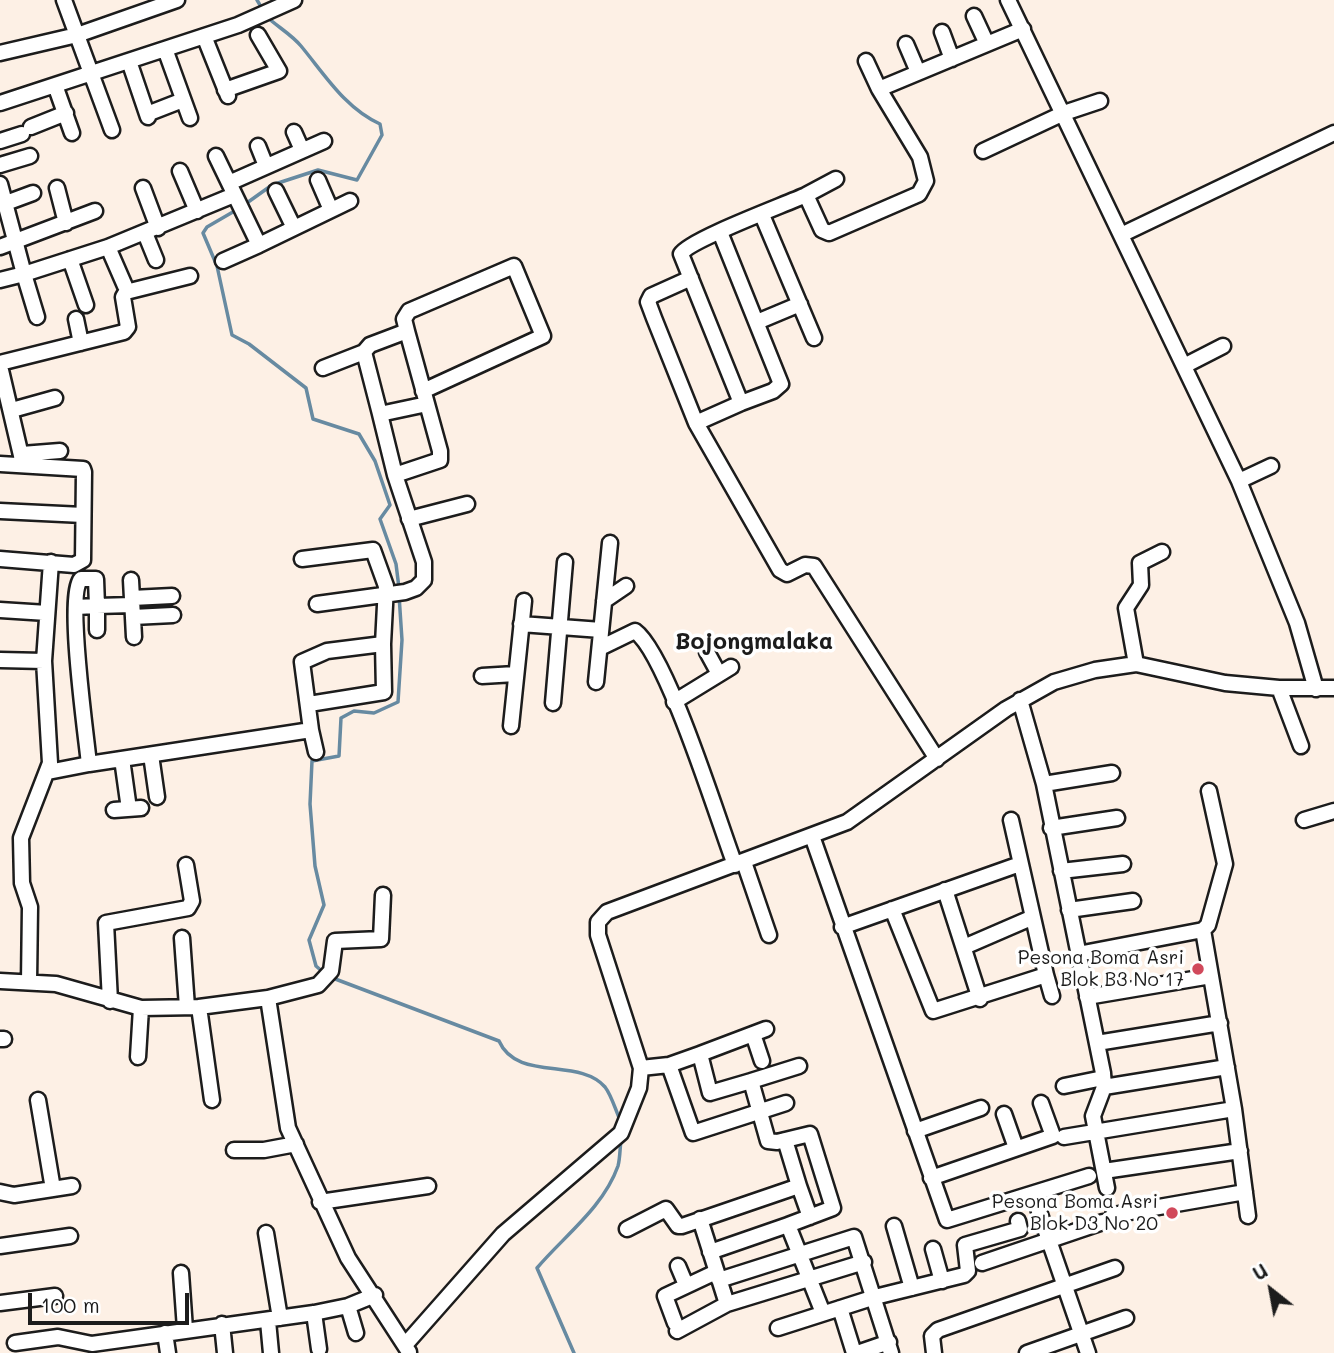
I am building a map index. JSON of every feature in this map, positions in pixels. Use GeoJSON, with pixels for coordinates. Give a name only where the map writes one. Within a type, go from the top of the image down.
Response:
{"type":"FeatureCollection","features":[{"type":"Feature","properties":{"kind":"street"},"geometry":{"type":"LineString","coordinates":[[64,0],[111,130]]}},
{"type":"Feature","properties":{"kind":"street"},"geometry":{"type":"LineString","coordinates":[[0,53],[77,34],[177,0]]}},
{"type":"Feature","properties":{"kind":"street"},"geometry":{"type":"LineString","coordinates":[[1,97],[55,85],[129,61],[204,36],[294,0]]}},
{"type":"Feature","properties":{"kind":"street"},"geometry":{"type":"LineString","coordinates":[[1008,0],[1065,113],[1239,481],[1297,623],[1315,690]]}},
{"type":"Feature","properties":{"kind":"street"},"geometry":{"type":"LineString","coordinates":[[974,16],[987,44]]}},
{"type":"Feature","properties":{"kind":"street"},"geometry":{"type":"LineString","coordinates":[[879,89],[1023,29]]}},
{"type":"Feature","properties":{"kind":"street"},"geometry":{"type":"LineString","coordinates":[[942,32],[952,59]]}},
{"type":"Feature","properties":{"kind":"street"},"geometry":{"type":"LineString","coordinates":[[204,36],[227,94],[279,71],[258,35]]}},
{"type":"Feature","properties":{"kind":"street"},"geometry":{"type":"LineString","coordinates":[[906,44],[918,72]]}},
{"type":"Feature","properties":{"kind":"street"},"geometry":{"type":"LineString","coordinates":[[165,49],[190,118]]}},
{"type":"Feature","properties":{"kind":"street"},"geometry":{"type":"LineString","coordinates":[[129,61],[148,116],[183,100]]}},
{"type":"Feature","properties":{"kind":"street"},"geometry":{"type":"LineString","coordinates":[[806,195],[822,230],[829,233],[924,189],[926,181],[920,157],[879,89],[866,61]]}},
{"type":"Feature","properties":{"kind":"street"},"geometry":{"type":"LineString","coordinates":[[55,85],[72,133]]}},
{"type":"Feature","properties":{"kind":"street"},"geometry":{"type":"LineString","coordinates":[[983,151],[1065,113],[1100,101]]}},
{"type":"Feature","properties":{"kind":"street"},"geometry":{"type":"LineString","coordinates":[[0,141],[65,113]]}},
{"type":"Feature","properties":{"kind":"street"},"geometry":{"type":"LineString","coordinates":[[294,132],[302,150]]}},
{"type":"Feature","properties":{"kind":"street"},"geometry":{"type":"LineString","coordinates":[[1123,234],[1334,133]]}},
{"type":"Feature","properties":{"kind":"street"},"geometry":{"type":"LineString","coordinates":[[0,280],[108,247],[197,211],[237,199],[266,166],[324,141]]}},
{"type":"Feature","properties":{"kind":"street"},"geometry":{"type":"LineString","coordinates":[[258,146],[266,166]]}},
{"type":"Feature","properties":{"kind":"street"},"geometry":{"type":"LineString","coordinates":[[0,165],[30,156]]}},
{"type":"Feature","properties":{"kind":"street"},"geometry":{"type":"LineString","coordinates":[[216,156],[259,245]]}},
{"type":"Feature","properties":{"kind":"street"},"geometry":{"type":"LineString","coordinates":[[180,171],[197,211]]}},
{"type":"Feature","properties":{"kind":"street"},"geometry":{"type":"LineString","coordinates":[[741,403],[681,254],[684,248],[762,215],[836,179]]}},
{"type":"Feature","properties":{"kind":"street"},"geometry":{"type":"LineString","coordinates":[[318,180],[331,210]]}},
{"type":"Feature","properties":{"kind":"street"},"geometry":{"type":"LineString","coordinates":[[0,184],[37,317]]}},
{"type":"Feature","properties":{"kind":"street"},"geometry":{"type":"LineString","coordinates":[[57,188],[66,223]]}},
{"type":"Feature","properties":{"kind":"street"},"geometry":{"type":"LineString","coordinates":[[143,188],[156,260]]}},
{"type":"Feature","properties":{"kind":"street"},"geometry":{"type":"LineString","coordinates":[[276,191],[294,228]]}},
{"type":"Feature","properties":{"kind":"street"},"geometry":{"type":"LineString","coordinates":[[6,203],[33,193]]}},
{"type":"Feature","properties":{"kind":"street"},"geometry":{"type":"LineString","coordinates":[[223,261],[350,201]]}},
{"type":"Feature","properties":{"kind":"street"},"geometry":{"type":"LineString","coordinates":[[0,247],[18,243],[95,211]]}},
{"type":"Feature","properties":{"kind":"street"},"geometry":{"type":"LineString","coordinates":[[762,215],[814,338]]}},
{"type":"Feature","properties":{"kind":"street"},"geometry":{"type":"LineString","coordinates":[[696,423],[773,391],[781,384],[720,232]]}},
{"type":"Feature","properties":{"kind":"street"},"geometry":{"type":"LineString","coordinates":[[108,247],[125,286]]}},
{"type":"Feature","properties":{"kind":"street"},"geometry":{"type":"LineString","coordinates":[[70,259],[86,305]]}},
{"type":"Feature","properties":{"kind":"street"},"geometry":{"type":"LineString","coordinates":[[380,414],[425,398],[543,336],[514,266],[410,311],[404,319],[425,398],[440,451],[440,460],[395,475]]}},
{"type":"Feature","properties":{"kind":"street"},"geometry":{"type":"LineString","coordinates":[[22,459],[0,364],[127,330],[122,297],[125,292],[190,276]]}},
{"type":"Feature","properties":{"kind":"street"},"geometry":{"type":"LineString","coordinates":[[691,278],[652,296],[648,302],[696,423],[780,570],[786,574],[805,565],[814,566],[933,762]]}},
{"type":"Feature","properties":{"kind":"street"},"geometry":{"type":"LineString","coordinates":[[757,322],[800,304]]}},
{"type":"Feature","properties":{"kind":"street"},"geometry":{"type":"LineString","coordinates":[[76,319],[81,343]]}},
{"type":"Feature","properties":{"kind":"street"},"geometry":{"type":"LineString","coordinates":[[323,368],[364,352],[370,345],[407,331]]}},
{"type":"Feature","properties":{"kind":"street"},"geometry":{"type":"LineString","coordinates":[[1184,366],[1223,346]]}},
{"type":"Feature","properties":{"kind":"street"},"geometry":{"type":"LineString","coordinates":[[317,604],[394,594],[416,588],[424,580],[424,562],[395,475],[364,352]]}},
{"type":"Feature","properties":{"kind":"street"},"geometry":{"type":"LineString","coordinates":[[12,410],[55,398]]}},
{"type":"Feature","properties":{"kind":"street"},"geometry":{"type":"LineString","coordinates":[[0,464],[60,451]]}},
{"type":"Feature","properties":{"kind":"street"},"geometry":{"type":"LineString","coordinates":[[0,559],[74,565],[83,560],[84,470],[22,459]]}},
{"type":"Feature","properties":{"kind":"street"},"geometry":{"type":"LineString","coordinates":[[1239,481],[1271,466]]}},
{"type":"Feature","properties":{"kind":"street"},"geometry":{"type":"LineString","coordinates":[[409,519],[467,504]]}},
{"type":"Feature","properties":{"kind":"street"},"geometry":{"type":"LineString","coordinates":[[0,511],[83,515]]}},
{"type":"Feature","properties":{"kind":"street"},"geometry":{"type":"LineString","coordinates":[[596,682],[610,543]]}},
{"type":"Feature","properties":{"kind":"street"},"geometry":{"type":"LineString","coordinates":[[302,559],[373,550],[394,594],[383,644],[384,692],[309,704]]}},
{"type":"Feature","properties":{"kind":"street"},"geometry":{"type":"LineString","coordinates":[[1136,664],[1126,608],[1141,584],[1140,563],[1143,559],[1161,552]]}},
{"type":"Feature","properties":{"kind":"street"},"geometry":{"type":"LineString","coordinates":[[29,982],[30,907],[22,883],[21,838],[30,809],[48,772],[51,742],[44,661],[51,562]]}},
{"type":"Feature","properties":{"kind":"street"},"geometry":{"type":"LineString","coordinates":[[554,703],[565,562]]}},
{"type":"Feature","properties":{"kind":"street"},"geometry":{"type":"LineString","coordinates":[[89,764],[77,650],[76,607],[77,581],[85,578],[96,579],[97,630]]}},
{"type":"Feature","properties":{"kind":"street"},"geometry":{"type":"LineString","coordinates":[[131,580],[134,637]]}},
{"type":"Feature","properties":{"kind":"street"},"geometry":{"type":"LineString","coordinates":[[604,601],[626,586]]}},
{"type":"Feature","properties":{"kind":"street"},"geometry":{"type":"LineString","coordinates":[[132,607],[172,596]]}},
{"type":"Feature","properties":{"kind":"street"},"geometry":{"type":"LineString","coordinates":[[511,726],[524,601]]}},
{"type":"Feature","properties":{"kind":"street"},"geometry":{"type":"LineString","coordinates":[[76,607],[132,607],[173,615]]}},
{"type":"Feature","properties":{"kind":"street"},"geometry":{"type":"LineString","coordinates":[[0,610],[47,613]]}},
{"type":"Feature","properties":{"kind":"street"},"geometry":{"type":"LineString","coordinates":[[521,624],[601,630]]}},
{"type":"Feature","properties":{"kind":"street"},"geometry":{"type":"LineString","coordinates":[[600,648],[635,631],[642,636],[666,679],[769,935]]}},
{"type":"Feature","properties":{"kind":"street"},"geometry":{"type":"LineString","coordinates":[[316,752],[302,666],[305,658],[327,651],[383,644]]}},
{"type":"Feature","properties":{"kind":"street"},"geometry":{"type":"LineString","coordinates":[[674,702],[725,670],[707,652]]}},
{"type":"Feature","properties":{"kind":"street"},"geometry":{"type":"LineString","coordinates":[[0,660],[44,661]]}},
{"type":"Feature","properties":{"kind":"street"},"geometry":{"type":"LineString","coordinates":[[268,998],[288,1128],[348,1258],[375,1295],[407,1349],[503,1234],[581,1165],[611,1145],[621,1133],[630,1114],[641,1068],[597,935],[598,922],[611,909],[740,864],[847,822],[1020,700],[1054,682],[1095,670],[1136,664],[1214,681],[1279,688],[1334,688]]}},
{"type":"Feature","properties":{"kind":"street"},"geometry":{"type":"LineString","coordinates":[[482,676],[515,674]]}},
{"type":"Feature","properties":{"kind":"street"},"geometry":{"type":"LineString","coordinates":[[1279,688],[1301,746]]}},
{"type":"Feature","properties":{"kind":"street"},"geometry":{"type":"LineString","coordinates":[[1020,700],[1044,784],[1097,1043],[1104,1083],[1093,1116],[1107,1188]]}},
{"type":"Feature","properties":{"kind":"street"},"geometry":{"type":"LineString","coordinates":[[48,772],[311,730]]}},
{"type":"Feature","properties":{"kind":"street"},"geometry":{"type":"LineString","coordinates":[[151,755],[157,797]]}},
{"type":"Feature","properties":{"kind":"street"},"geometry":{"type":"LineString","coordinates":[[114,810],[135,808],[122,759]]}},
{"type":"Feature","properties":{"kind":"street"},"geometry":{"type":"LineString","coordinates":[[1044,784],[1112,773]]}},
{"type":"Feature","properties":{"kind":"street"},"geometry":{"type":"LineString","coordinates":[[1078,954],[1203,930],[1208,925],[1225,864],[1209,791]]}},
{"type":"Feature","properties":{"kind":"street"},"geometry":{"type":"LineString","coordinates":[[1304,820],[1334,811]]}},
{"type":"Feature","properties":{"kind":"street"},"geometry":{"type":"LineString","coordinates":[[1051,828],[1117,818]]}},
{"type":"Feature","properties":{"kind":"street"},"geometry":{"type":"LineString","coordinates":[[1011,820],[1031,918],[1052,996]]}},
{"type":"Feature","properties":{"kind":"street"},"geometry":{"type":"LineString","coordinates":[[812,836],[931,1178],[949,1221],[1089,1176]]}},
{"type":"Feature","properties":{"kind":"street"},"geometry":{"type":"LineString","coordinates":[[842,927],[1020,864]]}},
{"type":"Feature","properties":{"kind":"street"},"geometry":{"type":"LineString","coordinates":[[1061,871],[1123,864]]}},
{"type":"Feature","properties":{"kind":"street"},"geometry":{"type":"LineString","coordinates":[[110,1001],[106,922],[188,908],[192,901],[186,865]]}},
{"type":"Feature","properties":{"kind":"street"},"geometry":{"type":"LineString","coordinates":[[945,890],[980,999]]}},
{"type":"Feature","properties":{"kind":"street"},"geometry":{"type":"LineString","coordinates":[[0,981],[56,984],[141,1008],[193,1007],[268,998],[318,985],[331,971],[335,940],[383,937],[383,895]]}},
{"type":"Feature","properties":{"kind":"street"},"geometry":{"type":"LineString","coordinates":[[1069,910],[1133,901]]}},
{"type":"Feature","properties":{"kind":"street"},"geometry":{"type":"LineString","coordinates":[[892,909],[931,1010],[937,1012],[980,999],[1045,975]]}},
{"type":"Feature","properties":{"kind":"street"},"geometry":{"type":"LineString","coordinates":[[964,947],[1031,918]]}},
{"type":"Feature","properties":{"kind":"street"},"geometry":{"type":"LineString","coordinates":[[1203,930],[1234,1109],[1248,1216]]}},
{"type":"Feature","properties":{"kind":"street"},"geometry":{"type":"LineString","coordinates":[[182,938],[212,1100]]}},
{"type":"Feature","properties":{"kind":"street"},"geometry":{"type":"LineString","coordinates":[[1087,997],[1211,976]]}},
{"type":"Feature","properties":{"kind":"street"},"geometry":{"type":"LineString","coordinates":[[138,1057],[141,1008]]}},
{"type":"Feature","properties":{"kind":"street"},"geometry":{"type":"LineString","coordinates":[[1097,1043],[1220,1023]]}},
{"type":"Feature","properties":{"kind":"street"},"geometry":{"type":"LineString","coordinates":[[641,1068],[669,1065],[760,1031],[762,1061]]}},
{"type":"Feature","properties":{"kind":"street"},"geometry":{"type":"LineString","coordinates":[[700,1054],[710,1093],[799,1066]]}},
{"type":"Feature","properties":{"kind":"street"},"geometry":{"type":"LineString","coordinates":[[669,1065],[693,1133],[786,1102]]}},
{"type":"Feature","properties":{"kind":"street"},"geometry":{"type":"LineString","coordinates":[[1064,1086],[1227,1067]]}},
{"type":"Feature","properties":{"kind":"street"},"geometry":{"type":"LineString","coordinates":[[710,1252],[834,1208],[812,1136],[809,1133],[785,1140],[768,1141],[751,1081]]}},
{"type":"Feature","properties":{"kind":"street"},"geometry":{"type":"LineString","coordinates":[[38,1100],[53,1189]]}},
{"type":"Feature","properties":{"kind":"street"},"geometry":{"type":"LineString","coordinates":[[931,1178],[1053,1136],[1041,1103]]}},
{"type":"Feature","properties":{"kind":"street"},"geometry":{"type":"LineString","coordinates":[[915,1131],[981,1108]]}},
{"type":"Feature","properties":{"kind":"street"},"geometry":{"type":"LineString","coordinates":[[1064,1137],[1234,1109]]}},
{"type":"Feature","properties":{"kind":"street"},"geometry":{"type":"LineString","coordinates":[[1004,1114],[1017,1148]]}},
{"type":"Feature","properties":{"kind":"street"},"geometry":{"type":"LineString","coordinates":[[785,1140],[810,1217]]}},
{"type":"Feature","properties":{"kind":"street"},"geometry":{"type":"LineString","coordinates":[[234,1150],[264,1150],[296,1144]]}},
{"type":"Feature","properties":{"kind":"street"},"geometry":{"type":"LineString","coordinates":[[1104,1171],[1240,1151]]}},
{"type":"Feature","properties":{"kind":"street"},"geometry":{"type":"LineString","coordinates":[[0,1192],[14,1195],[72,1186]]}},
{"type":"Feature","properties":{"kind":"street"},"geometry":{"type":"LineString","coordinates":[[320,1202],[428,1186]]}},
{"type":"Feature","properties":{"kind":"street"},"geometry":{"type":"LineString","coordinates":[[627,1229],[666,1209],[680,1226],[799,1186]]}},
{"type":"Feature","properties":{"kind":"street"},"geometry":{"type":"LineString","coordinates":[[982,1263],[1108,1219],[1245,1192]]}},
{"type":"Feature","properties":{"kind":"street"},"geometry":{"type":"LineString","coordinates":[[1033,1194],[1088,1353]]}},
{"type":"Feature","properties":{"kind":"street"},"geometry":{"type":"LineString","coordinates":[[700,1219],[727,1304]]}},
{"type":"Feature","properties":{"kind":"street"},"geometry":{"type":"LineString","coordinates":[[788,1224],[822,1313]]}},
{"type":"Feature","properties":{"kind":"street"},"geometry":{"type":"LineString","coordinates":[[894,1226],[912,1288]]}},
{"type":"Feature","properties":{"kind":"street"},"geometry":{"type":"LineString","coordinates":[[778,1328],[875,1297],[942,1281],[968,1271],[964,1245],[1020,1229]]}},
{"type":"Feature","properties":{"kind":"street"},"geometry":{"type":"LineString","coordinates":[[266,1233],[274,1319],[271,1353]]}},
{"type":"Feature","properties":{"kind":"street"},"geometry":{"type":"LineString","coordinates":[[0,1246],[70,1236]]}},
{"type":"Feature","properties":{"kind":"street"},"geometry":{"type":"LineString","coordinates":[[840,1308],[855,1353],[890,1347],[875,1297],[864,1262],[856,1238],[852,1236],[686,1285],[665,1296],[676,1327],[727,1304],[864,1262]]}},
{"type":"Feature","properties":{"kind":"street"},"geometry":{"type":"LineString","coordinates":[[933,1249],[942,1281]]}},
{"type":"Feature","properties":{"kind":"street"},"geometry":{"type":"LineString","coordinates":[[678,1266],[686,1285]]}},
{"type":"Feature","properties":{"kind":"street"},"geometry":{"type":"LineString","coordinates":[[934,1353],[932,1336],[938,1330],[1115,1268]]}},
{"type":"Feature","properties":{"kind":"street"},"geometry":{"type":"LineString","coordinates":[[181,1273],[185,1329]]}},
{"type":"Feature","properties":{"kind":"street"},"geometry":{"type":"LineString","coordinates":[[15,1343],[58,1337],[92,1344],[314,1313],[348,1306],[375,1295]]}},
{"type":"Feature","properties":{"kind":"street"},"geometry":{"type":"LineString","coordinates":[[0,1303],[55,1296]]}},
{"type":"Feature","properties":{"kind":"street"},"geometry":{"type":"LineString","coordinates":[[348,1306],[356,1333]]}},
{"type":"Feature","properties":{"kind":"street"},"geometry":{"type":"LineString","coordinates":[[314,1313],[318,1349]]}},
{"type":"Feature","properties":{"kind":"street"},"geometry":{"type":"LineString","coordinates":[[1027,1353],[1126,1318]]}},
{"type":"Feature","properties":{"kind":"street"},"geometry":{"type":"LineString","coordinates":[[222,1324],[225,1353]]}},
{"type":"Feature","properties":{"kind":"street"},"geometry":{"type":"LineString","coordinates":[[165,1333],[168,1353]]}},
{"type":"Feature","properties":{"kind":"waterway"},"geometry":{"type":"LineString","coordinates":[[257,0],[263,10]]}},
{"type":"Feature","properties":{"kind":"waterway"},"geometry":{"type":"LineString","coordinates":[[244,205],[272,185],[318,170],[357,180],[382,135],[380,124],[346,100],[297,42],[267,17]]}},
{"type":"Feature","properties":{"kind":"waterway"},"geometry":{"type":"LineString","coordinates":[[238,209],[207,227],[203,233],[217,266],[232,335],[249,344],[306,388],[313,419],[359,434],[375,461],[390,505],[380,519],[396,564],[399,588]]}},
{"type":"Feature","properties":{"kind":"waterway"},"geometry":{"type":"LineString","coordinates":[[324,973],[316,966],[309,940],[324,905],[315,866],[310,804],[312,761],[339,756],[341,718],[354,711],[374,713],[398,702],[402,640],[399,595]]}},
{"type":"Feature","properties":{"kind":"waterway"},"geometry":{"type":"LineString","coordinates":[[330,977],[499,1041],[508,1054],[520,1061],[594,1078],[605,1087],[621,1122]]}},
{"type":"Feature","properties":{"kind":"waterway"},"geometry":{"type":"LineString","coordinates":[[574,1353],[537,1268],[603,1195],[618,1166],[621,1139]]}},
{"type":"Feature","properties":{"kind":"place","name":"Pesona Boma Asri Blok B3 No 17"},"geometry":{"type":"Point","coordinates":[1198,969]}},
{"type":"Feature","properties":{"kind":"place","name":"Pesona Boma Asri Blok D3 No 20"},"geometry":{"type":"Point","coordinates":[1172,1213]}},
{"type":"Feature","properties":{"kind":"district","name":"Bojongmalaka"},"geometry":{"type":"Point","coordinates":[754,642]}}]}
